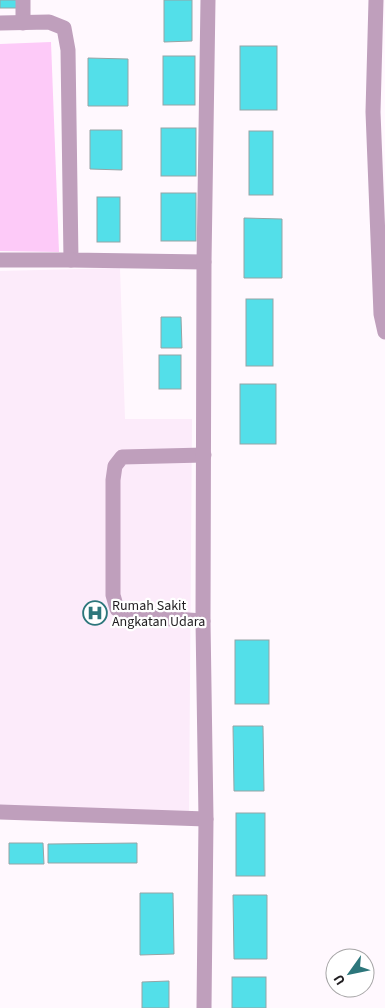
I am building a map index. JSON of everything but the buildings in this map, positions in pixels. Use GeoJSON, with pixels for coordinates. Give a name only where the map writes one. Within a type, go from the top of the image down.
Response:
{"type":"FeatureCollection","features":[{"type":"Feature","properties":{"kind":"street"},"geometry":{"type":"LineString","coordinates":[[23,0],[23,23]]}},
{"type":"Feature","properties":{"kind":"street"},"geometry":{"type":"LineString","coordinates":[[204,1008],[206,819],[203,621],[204,262],[208,0]]}},
{"type":"Feature","properties":{"kind":"street"},"geometry":{"type":"LineString","coordinates":[[376,0],[373,112],[381,314],[385,332]]}},
{"type":"Feature","properties":{"kind":"street"},"geometry":{"type":"LineString","coordinates":[[0,23],[49,22],[64,28],[68,50],[71,260]]}},
{"type":"Feature","properties":{"kind":"street"},"geometry":{"type":"LineString","coordinates":[[0,260],[204,262]]}},
{"type":"Feature","properties":{"kind":"street"},"geometry":{"type":"LineString","coordinates":[[203,621],[129,616],[117,609],[113,595],[113,480],[115,466],[122,457],[204,455]]}},
{"type":"Feature","properties":{"kind":"street"},"geometry":{"type":"LineString","coordinates":[[0,812],[206,819]]}},
{"type":"Feature","properties":{"kind":"shaded area"},"geometry":{"type":"Polygon","coordinates":[[[51,42],[59,252],[0,251],[0,44],[51,42]]]}},
{"type":"Feature","properties":{"kind":"shaded area","name":"Rumah Sakit Angkatan Udara"},"geometry":{"type":"Polygon","coordinates":[[[120,268],[125,419],[192,419],[189,814],[0,807],[0,271],[120,268]]]}},
{"type":"Feature","properties":{"kind":"place","name":"Rumah Sakit Angkatan Udara"},"geometry":{"type":"Point","coordinates":[95,613]}}]}
